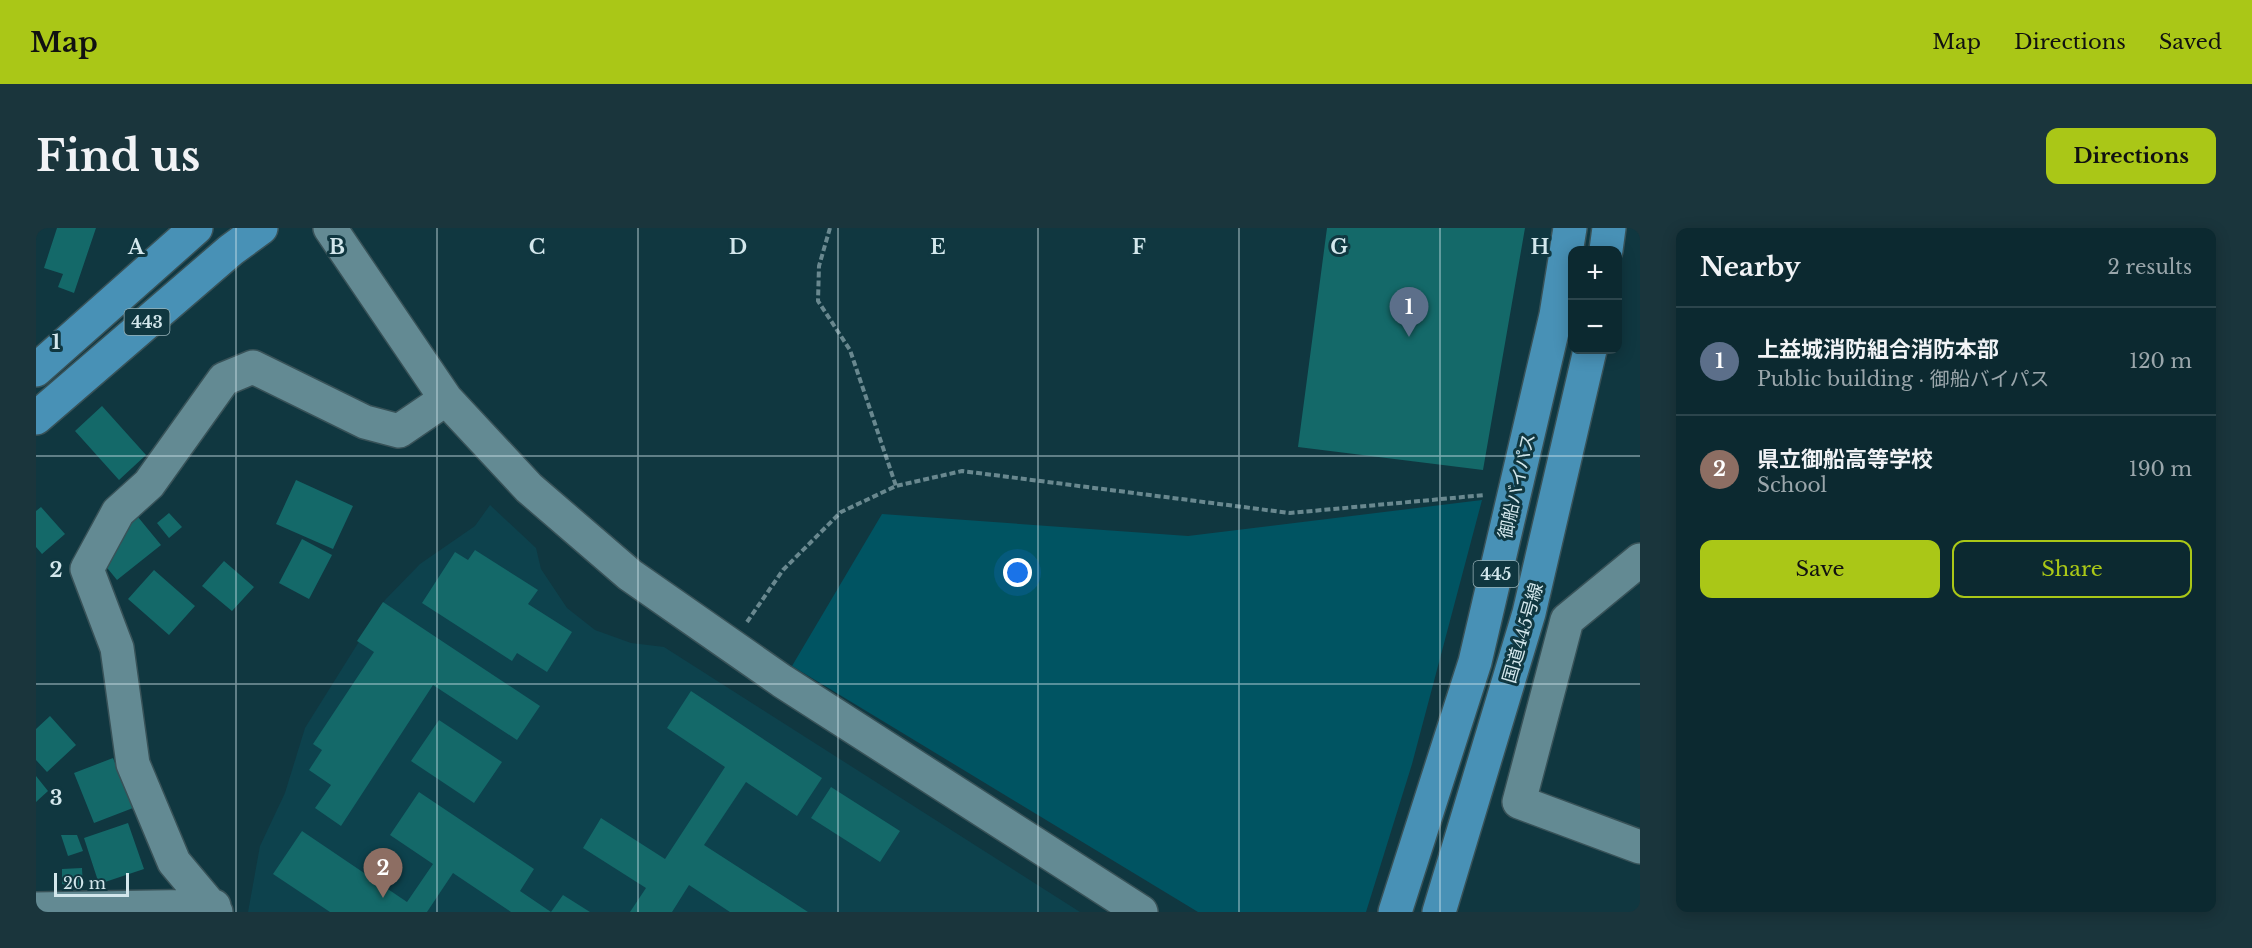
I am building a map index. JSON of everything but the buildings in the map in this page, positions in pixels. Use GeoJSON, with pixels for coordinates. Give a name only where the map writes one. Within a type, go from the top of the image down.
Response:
{"type":"FeatureCollection","features":[{"type":"Feature","properties":{"kind":"highway","name":"443"},"geometry":{"type":"LineString","coordinates":[[36,370],[196,228]]}},
{"type":"Feature","properties":{"kind":"highway","name":"443"},"geometry":{"type":"LineString","coordinates":[[36,418],[231,250],[261,228]]}},
{"type":"Feature","properties":{"kind":"highway","name":"御船バイパス"},"geometry":{"type":"LineString","coordinates":[[1395,912],[1475,662],[1556,315],[1570,228]]}},
{"type":"Feature","properties":{"kind":"highway"},"geometry":{"type":"LineString","coordinates":[[1607,246],[1609,228]]}},
{"type":"Feature","properties":{"kind":"highway","name":"国道445号線"},"geometry":{"type":"LineString","coordinates":[[1439,912],[1529,613],[1589,354]]}},
{"type":"Feature","properties":{"kind":"street"},"geometry":{"type":"LineString","coordinates":[[330,228],[446,399],[529,488],[630,575],[731,645],[1141,912]]}},
{"type":"Feature","properties":{"kind":"street"},"geometry":{"type":"LineString","coordinates":[[215,909],[174,861],[133,764],[117,648],[87,569],[118,512],[149,484],[224,380],[253,368],[365,422],[399,431],[446,399]]}},
{"type":"Feature","properties":{"kind":"street"},"geometry":{"type":"LineString","coordinates":[[1640,560],[1567,620],[1519,802],[1640,847]]}},
{"type":"Feature","properties":{"kind":"street"},"geometry":{"type":"LineString","coordinates":[[1529,613],[1567,620]]}},
{"type":"Feature","properties":{"kind":"street"},"geometry":{"type":"LineString","coordinates":[[36,909],[215,909]]}},
{"type":"Feature","properties":{"kind":"path"},"geometry":{"type":"LineString","coordinates":[[830,228],[819,266],[818,301],[850,350],[896,486]]}},
{"type":"Feature","properties":{"kind":"path"},"geometry":{"type":"LineString","coordinates":[[731,645],[783,570],[841,512],[896,486],[962,471],[1290,513],[1482,495],[1515,495]]}},
{"type":"Feature","properties":{"kind":"shaded area"},"geometry":{"type":"Polygon","coordinates":[[[1482,500],[1412,764],[1366,912],[1198,912],[792,666],[882,514],[1188,536],[1482,500]]]}},
{"type":"Feature","properties":{"kind":"shaded area"},"geometry":{"type":"Polygon","coordinates":[[[490,505],[536,548],[541,569],[567,608],[595,630],[631,643],[664,647],[1080,912],[248,912],[260,846],[285,793],[305,728],[385,600],[420,564],[475,526],[490,505]]]}},
{"type":"Feature","properties":{"kind":"place","name":"上益城消防組合消防本部"},"geometry":{"type":"Point","coordinates":[1409,337]}},
{"type":"Feature","properties":{"kind":"place","name":"県立御船高等学校"},"geometry":{"type":"Point","coordinates":[383,898]}}]}
